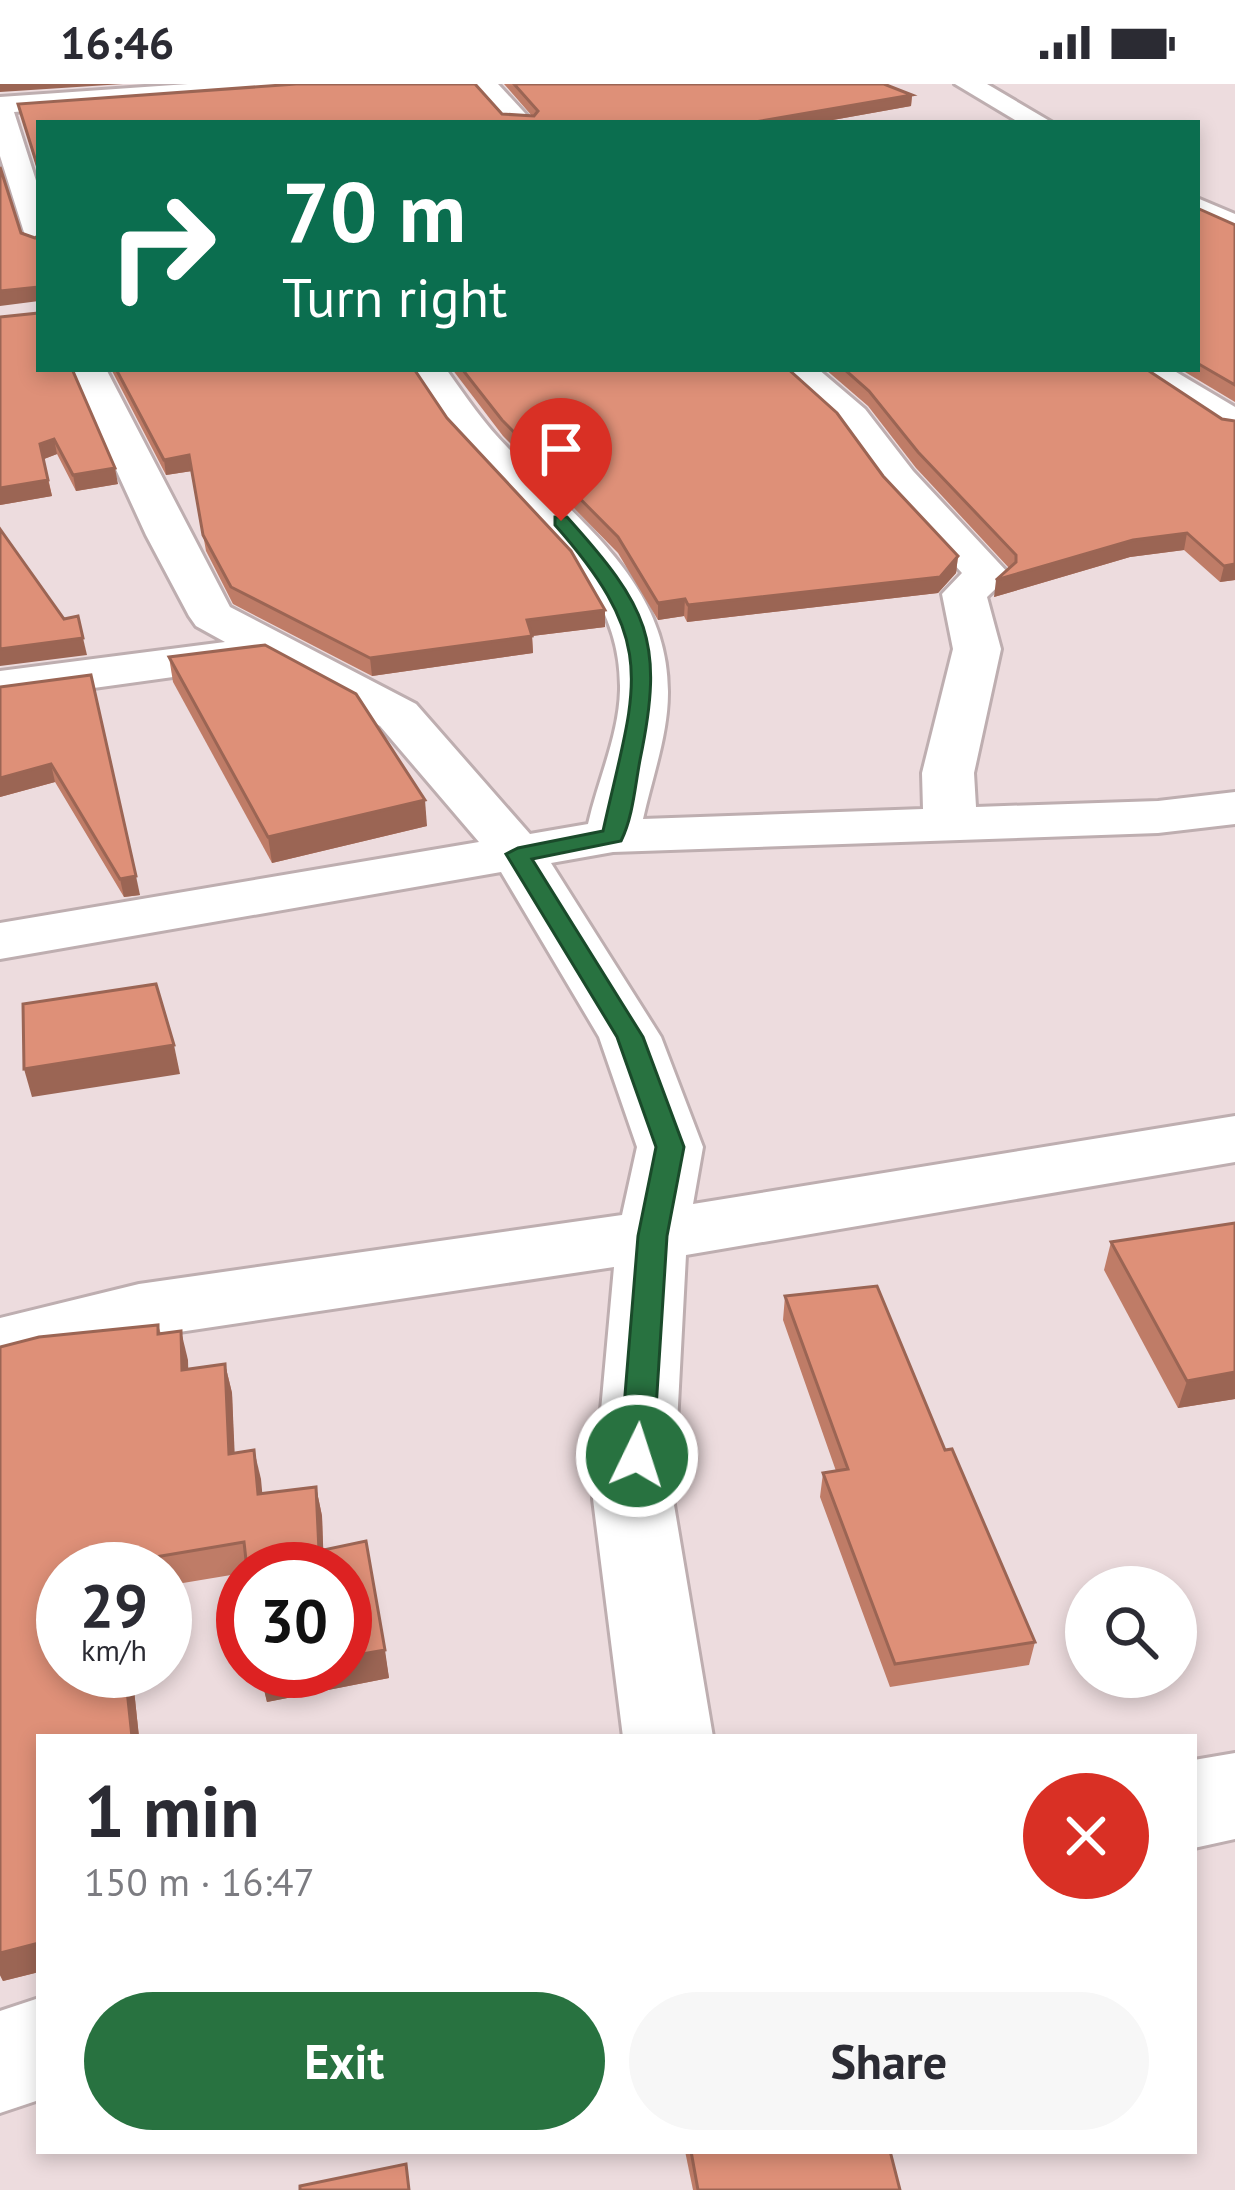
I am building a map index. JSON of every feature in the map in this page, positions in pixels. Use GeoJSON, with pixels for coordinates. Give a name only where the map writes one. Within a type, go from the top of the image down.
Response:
{"type":"FeatureCollection","features":[{"type":"Feature","properties":{"kind":"street"},"geometry":{"type":"LineString","coordinates":[[36,228],[0,108],[246,93],[295,84]]}},
{"type":"Feature","properties":{"kind":"street"},"geometry":{"type":"LineString","coordinates":[[484,84],[518,120]]}},
{"type":"Feature","properties":{"kind":"street"},"geometry":{"type":"LineString","coordinates":[[968,84],[1034,120]]}},
{"type":"Feature","properties":{"kind":"street"},"geometry":{"type":"LineString","coordinates":[[1200,208],[1235,226]]}},
{"type":"Feature","properties":{"kind":"street"},"geometry":{"type":"LineString","coordinates":[[89,372],[167,535],[212,616],[398,715],[518,854],[630,1037],[670,1147],[652,1236],[633,1499],[668,1734]]}},
{"type":"Feature","properties":{"kind":"street"},"geometry":{"type":"LineString","coordinates":[[430,372],[471,432],[538,495],[608,573],[638,632],[644,694],[614,836]]}},
{"type":"Feature","properties":{"kind":"street"},"geometry":{"type":"LineString","coordinates":[[800,372],[852,417],[899,480],[988,575],[964,594],[977,649],[948,772],[950,823]]}},
{"type":"Feature","properties":{"kind":"street"},"geometry":{"type":"LineString","coordinates":[[1150,372],[1235,423]]}},
{"type":"Feature","properties":{"kind":"street"},"geometry":{"type":"LineString","coordinates":[[0,686],[281,650]]}},
{"type":"Feature","properties":{"kind":"street"},"geometry":{"type":"LineString","coordinates":[[0,941],[614,836],[1158,817],[1235,808]]}},
{"type":"Feature","properties":{"kind":"street"},"geometry":{"type":"LineString","coordinates":[[0,1346],[139,1311],[652,1236],[1235,1139]]}},
{"type":"Feature","properties":{"kind":"street"},"geometry":{"type":"LineString","coordinates":[[1197,1803],[1235,1796]]}},
{"type":"Feature","properties":{"kind":"street"},"geometry":{"type":"LineString","coordinates":[[0,2062],[36,2050]]}},
{"type":"Feature","properties":{"kind":"building"},"geometry":{"type":"Polygon","coordinates":[[[296,84],[475,84],[502,114],[534,116],[538,111],[514,84],[884,84],[912,95],[766,120],[36,120],[36,161],[18,104],[296,84]]]}},
{"type":"Feature","properties":{"kind":"building"},"geometry":{"type":"Polygon","coordinates":[[[0,167],[21,233],[36,237],[36,287],[0,291],[0,167]]]}},
{"type":"Feature","properties":{"kind":"building"},"geometry":{"type":"Polygon","coordinates":[[[1200,209],[1235,225],[1235,385],[1200,365],[1200,209]]]}},
{"type":"Feature","properties":{"kind":"building"},"geometry":{"type":"Polygon","coordinates":[[[36,313],[36,372],[73,372],[115,468],[73,475],[54,439],[40,444],[48,480],[0,488],[0,317],[36,313]]]}},
{"type":"Feature","properties":{"kind":"building"},"geometry":{"type":"Polygon","coordinates":[[[118,372],[416,372],[447,418],[571,551],[605,610],[527,620],[532,636],[370,658],[231,587],[203,535],[189,455],[164,460],[118,372]]]}},
{"type":"Feature","properties":{"kind":"building"},"geometry":{"type":"Polygon","coordinates":[[[464,372],[791,372],[837,413],[883,476],[958,556],[940,577],[688,605],[685,599],[658,603],[618,537],[502,420],[464,372]]]}},
{"type":"Feature","properties":{"kind":"building"},"geometry":{"type":"Polygon","coordinates":[[[847,372],[1151,372],[1222,419],[1235,421],[1235,564],[1224,566],[1187,533],[1133,540],[996,580],[1016,562],[1016,555],[918,452],[869,391],[847,372]]]}},
{"type":"Feature","properties":{"kind":"building"},"geometry":{"type":"Polygon","coordinates":[[[0,529],[64,619],[78,616],[83,638],[0,649],[0,529]]]}},
{"type":"Feature","properties":{"kind":"building"},"geometry":{"type":"Polygon","coordinates":[[[265,645],[356,694],[425,800],[268,837],[169,657],[265,645]]]}},
{"type":"Feature","properties":{"kind":"building"},"geometry":{"type":"Polygon","coordinates":[[[91,675],[136,876],[120,879],[51,764],[0,778],[0,687],[91,675]]]}},
{"type":"Feature","properties":{"kind":"building"},"geometry":{"type":"Polygon","coordinates":[[[156,984],[174,1045],[24,1069],[23,1004],[156,984]]]}},
{"type":"Feature","properties":{"kind":"building"},"geometry":{"type":"Polygon","coordinates":[[[1235,1223],[1235,1372],[1187,1381],[1111,1242],[1235,1223]]]}},
{"type":"Feature","properties":{"kind":"building"},"geometry":{"type":"Polygon","coordinates":[[[877,1286],[945,1450],[952,1449],[1035,1642],[895,1664],[823,1473],[848,1469],[785,1296],[877,1286]]]}},
{"type":"Feature","properties":{"kind":"building"},"geometry":{"type":"Polygon","coordinates":[[[158,1325],[158,1334],[181,1331],[182,1370],[225,1364],[229,1454],[254,1450],[258,1494],[316,1487],[319,1542],[216,1542],[216,1547],[192,1551],[192,1542],[36,1542],[36,1698],[128,1698],[132,1734],[36,1734],[36,1944],[0,1953],[0,1347],[39,1337],[158,1325]]]}},
{"type":"Feature","properties":{"kind":"building"},"geometry":{"type":"Polygon","coordinates":[[[372,1575],[385,1650],[372,1652],[372,1575]]]}},
{"type":"Feature","properties":{"kind":"building"},"geometry":{"type":"Polygon","coordinates":[[[692,2154],[891,2154],[900,2190],[698,2190],[692,2154]]]}},
{"type":"Feature","properties":{"kind":"building"},"geometry":{"type":"Polygon","coordinates":[[[406,2164],[409,2190],[300,2190],[300,2186],[406,2164]]]}},
{"type":"Feature","properties":{"kind":"route"},"geometry":{"type":"LineString","coordinates":[[561,521],[608,573],[638,632],[644,694],[614,836],[518,854],[630,1037],[670,1147],[652,1236],[637,1456]]}}]}
